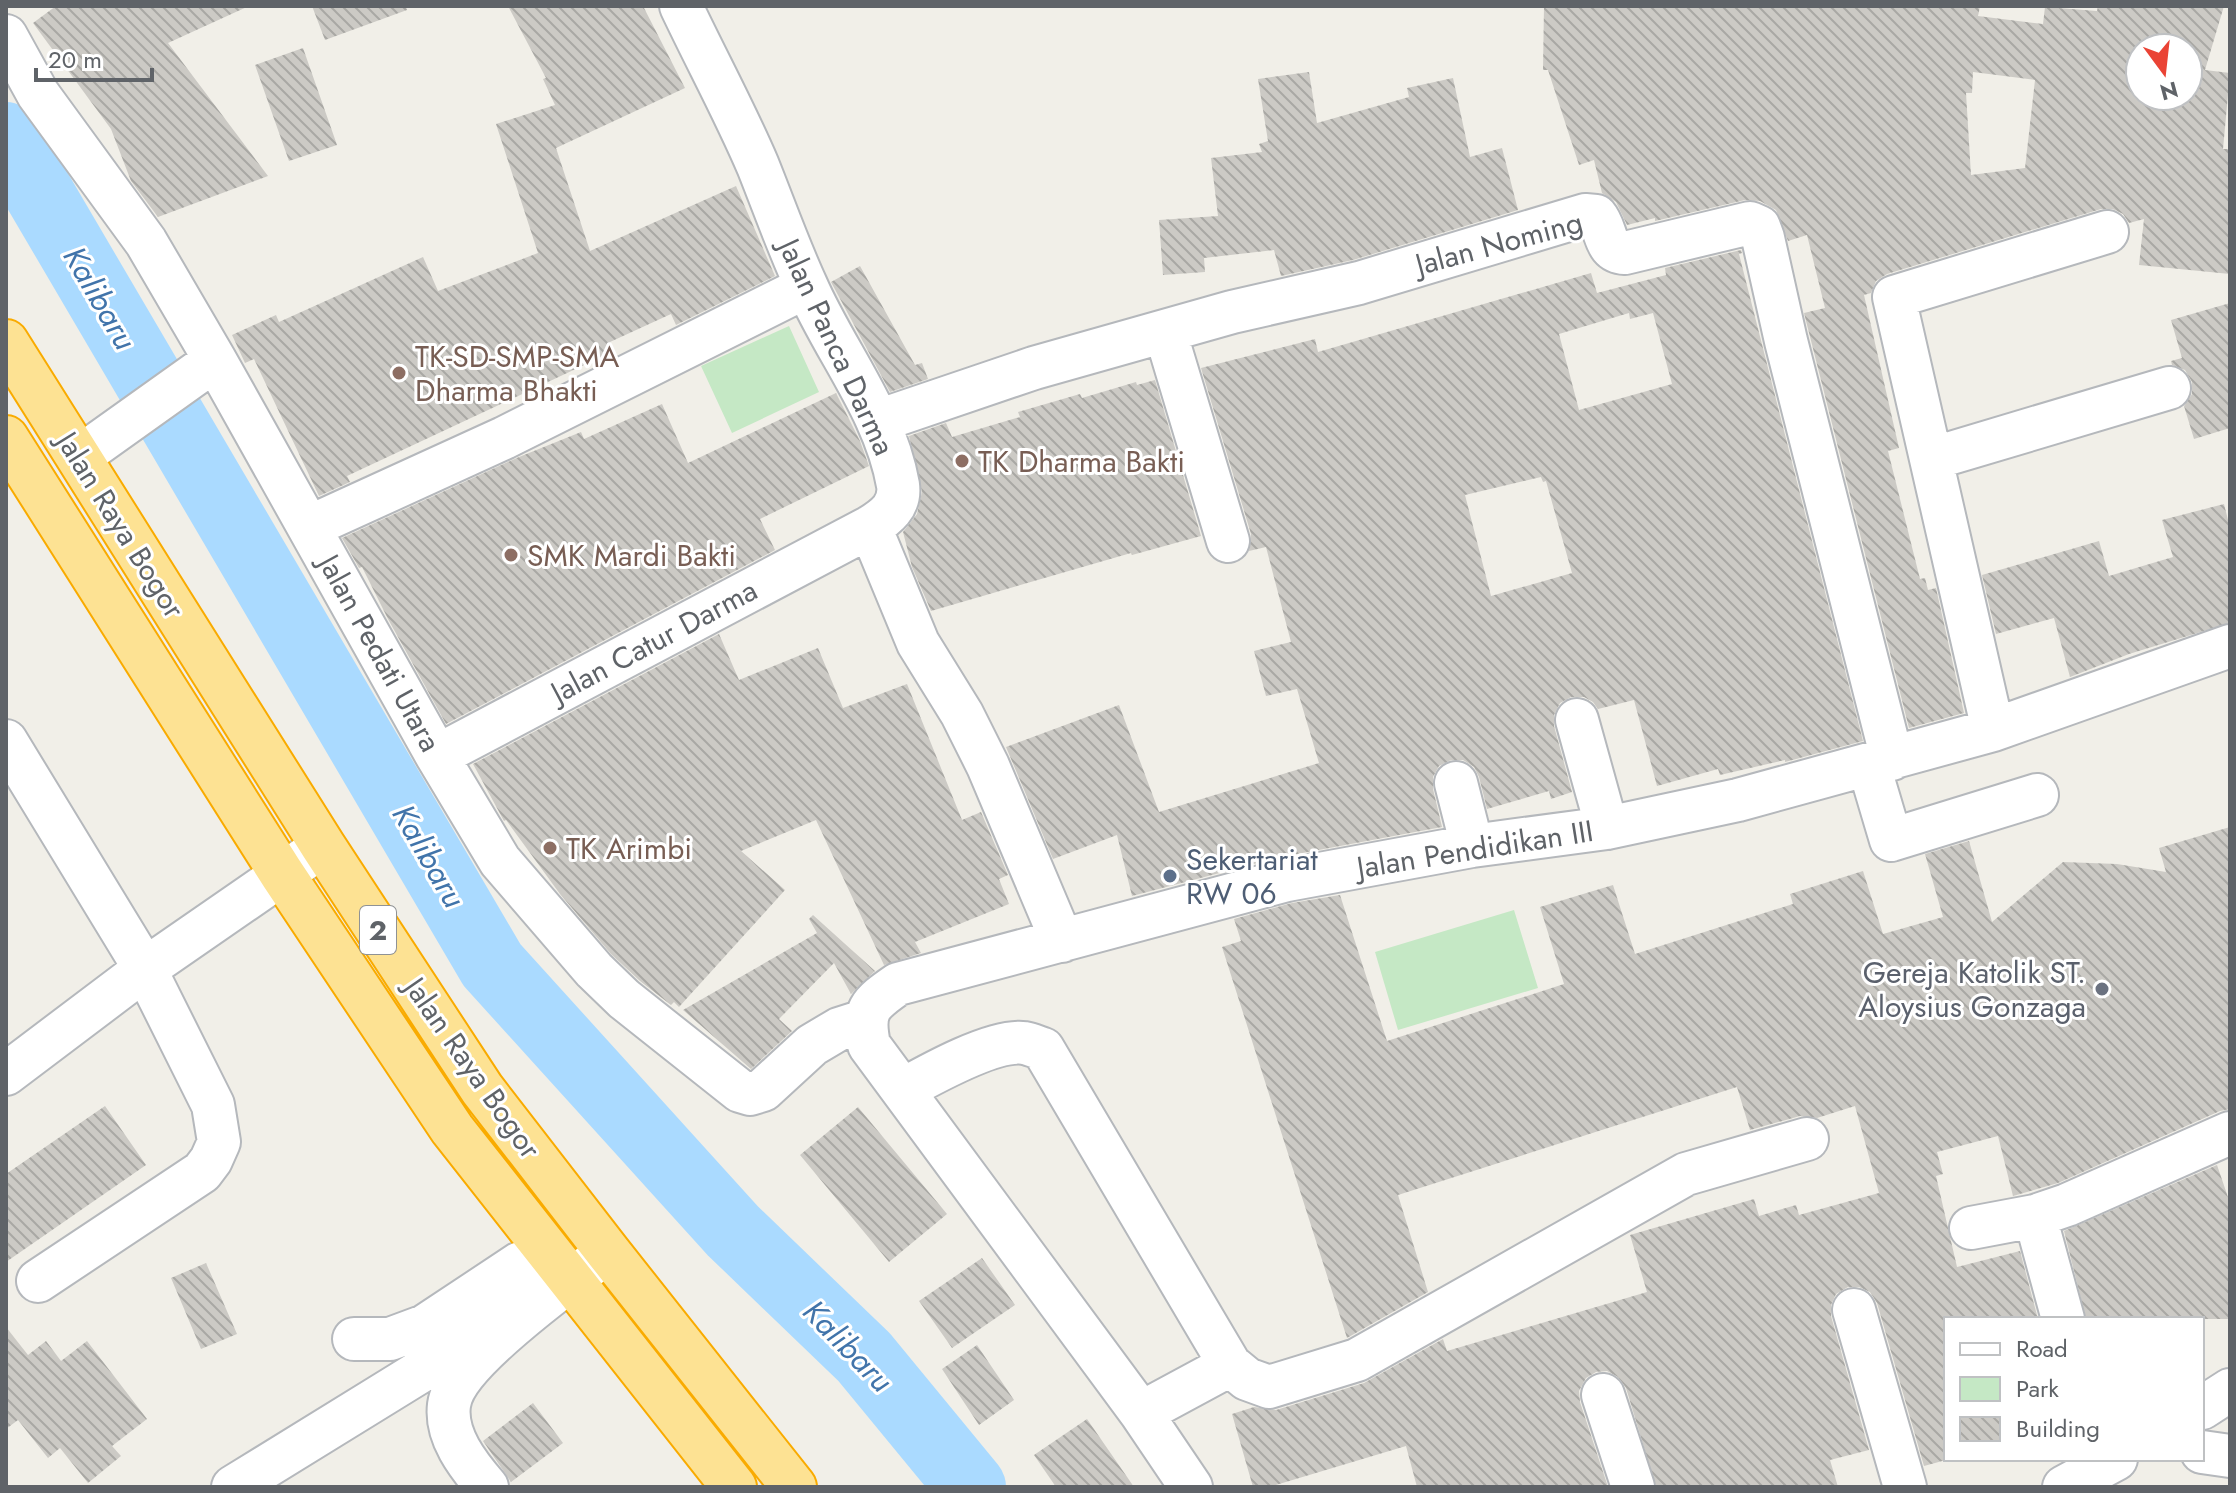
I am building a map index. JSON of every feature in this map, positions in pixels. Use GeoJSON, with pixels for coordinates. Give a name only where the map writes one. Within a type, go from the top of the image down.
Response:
{"type":"FeatureCollection","features":[{"type":"Feature","properties":{"kind":"highway","name":"Jalan Raya Bogor"},"geometry":{"type":"LineString","coordinates":[[6,342],[323,846],[482,1089],[794,1487]]}},
{"type":"Feature","properties":{"kind":"highway","name":"Jalan Raya Bogor"},"geometry":{"type":"LineString","coordinates":[[6,438],[282,874],[452,1129],[734,1487]]}},
{"type":"Feature","properties":{"kind":"street","name":"Jalan Panca Darma"},"geometry":{"type":"LineString","coordinates":[[681,6],[757,163],[806,287],[878,421],[898,486],[894,508],[870,527]]}},
{"type":"Feature","properties":{"kind":"street","name":"Jalan Pedati Utara"},"geometry":{"type":"LineString","coordinates":[[6,36],[38,94],[146,242],[437,756],[500,861],[594,970],[624,999],[740,1091],[750,1094],[763,1090],[812,1045],[839,1029],[864,1021]]}},
{"type":"Feature","properties":{"kind":"street","name":"Jalan Noming"},"geometry":{"type":"LineString","coordinates":[[878,421],[1034,368],[1232,312],[1359,283],[1585,215],[1596,216],[1602,223],[1610,248],[1625,253],[1750,223],[1759,227],[1881,762]]}},
{"type":"Feature","properties":{"kind":"street"},"geometry":{"type":"LineString","coordinates":[[1993,730],[1894,297],[2107,232]]}},
{"type":"Feature","properties":{"kind":"street"},"geometry":{"type":"LineString","coordinates":[[309,527],[504,438],[806,287]]}},
{"type":"Feature","properties":{"kind":"street"},"geometry":{"type":"LineString","coordinates":[[1165,331],[1228,541]]}},
{"type":"Feature","properties":{"kind":"street"},"geometry":{"type":"LineString","coordinates":[[79,457],[215,360]]}},
{"type":"Feature","properties":{"kind":"street"},"geometry":{"type":"LineString","coordinates":[[1931,459],[2169,388]]}},
{"type":"Feature","properties":{"kind":"street"},"geometry":{"type":"LineString","coordinates":[[870,527],[918,643],[962,714],[988,766],[1062,941]]}},
{"type":"Feature","properties":{"kind":"street","name":"Jalan Catur Darma"},"geometry":{"type":"LineString","coordinates":[[437,756],[870,527]]}},
{"type":"Feature","properties":{"kind":"street","name":"Jalan Pendidikan III"},"geometry":{"type":"LineString","coordinates":[[864,1021],[873,1001],[898,984],[1287,880],[1472,846],[1607,828],[1738,800],[1993,730],[2230,646]]}},
{"type":"Feature","properties":{"kind":"street"},"geometry":{"type":"LineString","coordinates":[[1577,720],[1607,828]]}},
{"type":"Feature","properties":{"kind":"street"},"geometry":{"type":"LineString","coordinates":[[6,741],[145,969],[213,1105],[219,1142],[202,1172],[38,1281]]}},
{"type":"Feature","properties":{"kind":"street"},"geometry":{"type":"LineString","coordinates":[[1881,762],[1891,840],[2037,795]]}},
{"type":"Feature","properties":{"kind":"street"},"geometry":{"type":"LineString","coordinates":[[1456,783],[1472,846]]}},
{"type":"Feature","properties":{"kind":"street"},"geometry":{"type":"LineString","coordinates":[[6,1074],[145,969],[323,846]]}},
{"type":"Feature","properties":{"kind":"street"},"geometry":{"type":"LineString","coordinates":[[864,1021],[869,1045],[1141,1413],[1191,1487]]}},
{"type":"Feature","properties":{"kind":"street"},"geometry":{"type":"LineString","coordinates":[[904,1089],[937,1071],[1000,1045],[1022,1043],[1043,1049],[1230,1365],[1247,1379],[1269,1387],[1357,1360],[1686,1174],[1807,1139]]}},
{"type":"Feature","properties":{"kind":"street"},"geometry":{"type":"LineString","coordinates":[[1971,1228],[2035,1216],[2098,1192],[2230,1133]]}},
{"type":"Feature","properties":{"kind":"street"},"geometry":{"type":"LineString","coordinates":[[2035,1216],[2062,1317]]}},
{"type":"Feature","properties":{"kind":"street"},"geometry":{"type":"LineString","coordinates":[[354,1339],[390,1339],[558,1264],[608,1252]]}},
{"type":"Feature","properties":{"kind":"street"},"geometry":{"type":"LineString","coordinates":[[233,1487],[439,1360],[558,1264]]}},
{"type":"Feature","properties":{"kind":"street"},"geometry":{"type":"LineString","coordinates":[[487,1487],[456,1445],[449,1420],[451,1394],[558,1264]]}},
{"type":"Feature","properties":{"kind":"street"},"geometry":{"type":"LineString","coordinates":[[1854,1310],[1905,1487]]}},
{"type":"Feature","properties":{"kind":"street"},"geometry":{"type":"LineString","coordinates":[[1141,1413],[1230,1365]]}},
{"type":"Feature","properties":{"kind":"street"},"geometry":{"type":"LineString","coordinates":[[2204,1407],[2230,1390]]}},
{"type":"Feature","properties":{"kind":"street"},"geometry":{"type":"LineString","coordinates":[[1603,1395],[1633,1487]]}},
{"type":"Feature","properties":{"kind":"street"},"geometry":{"type":"LineString","coordinates":[[2204,1452],[2230,1456]]}},
{"type":"Feature","properties":{"kind":"street"},"geometry":{"type":"LineString","coordinates":[[2064,1487],[2107,1461]]}},
{"type":"Feature","properties":{"kind":"green space"},"geometry":{"type":"Polygon","coordinates":[[[789,326],[819,392],[732,433],[701,366],[789,326]]]}},
{"type":"Feature","properties":{"kind":"green space"},"geometry":{"type":"Polygon","coordinates":[[[1514,910],[1538,988],[1398,1030],[1375,952],[1514,910]]]}},
{"type":"Feature","properties":{"kind":"building"},"geometry":{"type":"Polygon","coordinates":[[[56,6],[249,6],[168,43],[268,176],[158,217],[131,181],[111,129],[33,23],[56,6]]]}},
{"type":"Feature","properties":{"kind":"building"},"geometry":{"type":"Polygon","coordinates":[[[312,6],[406,6],[407,10],[325,40],[312,6]]]}},
{"type":"Feature","properties":{"kind":"building"},"geometry":{"type":"Polygon","coordinates":[[[508,6],[643,6],[685,88],[556,148],[590,251],[736,186],[775,276],[676,325],[671,314],[610,342],[614,351],[347,476],[350,482],[319,496],[254,359],[245,363],[232,335],[276,315],[279,322],[423,257],[438,291],[538,253],[496,124],[555,105],[543,79],[546,78],[508,6]]]}},
{"type":"Feature","properties":{"kind":"building"},"geometry":{"type":"Polygon","coordinates":[[[1544,6],[1980,6],[1978,16],[2043,24],[2045,7],[2097,11],[2098,6],[2224,6],[2205,70],[2230,73],[2223,149],[2230,149],[2230,274],[2139,265],[2144,219],[2129,223],[2123,214],[2113,209],[2101,209],[1887,274],[1876,281],[1871,293],[1864,295],[1899,448],[1888,451],[1920,579],[1925,578],[1928,590],[1936,588],[1964,713],[1909,728],[1804,313],[1825,308],[1807,235],[1788,241],[1776,210],[1760,201],[1745,200],[1627,225],[1616,202],[1602,193],[1594,160],[1579,165],[1548,70],[1543,70],[1544,6]],[[1973,72],[1972,93],[1966,93],[1971,175],[2025,168],[2035,80],[1973,72]]]}},
{"type":"Feature","properties":{"kind":"building"},"geometry":{"type":"Polygon","coordinates":[[[303,48],[337,145],[289,161],[255,65],[303,48]]]}},
{"type":"Feature","properties":{"kind":"building"},"geometry":{"type":"Polygon","coordinates":[[[1309,72],[1317,123],[1409,97],[1407,88],[1453,78],[1470,157],[1502,148],[1518,210],[1353,260],[1281,276],[1274,250],[1204,258],[1205,272],[1163,275],[1159,220],[1218,216],[1211,158],[1262,152],[1259,144],[1268,141],[1258,79],[1309,72]]]}},
{"type":"Feature","properties":{"kind":"building"},"geometry":{"type":"Polygon","coordinates":[[[1741,250],[1739,254],[1863,741],[1785,762],[1720,775],[1718,769],[1657,786],[1634,700],[1598,709],[1584,697],[1571,697],[1560,703],[1554,715],[1554,726],[1572,792],[1551,799],[1549,791],[1487,809],[1474,767],[1463,760],[1451,760],[1439,766],[1433,777],[1442,827],[1281,857],[1132,896],[1117,835],[1053,859],[1006,747],[1119,705],[1159,812],[1319,763],[1297,689],[1266,696],[1254,651],[1291,642],[1266,547],[1249,551],[1251,534],[1201,368],[1315,339],[1318,352],[1591,273],[1597,293],[1666,275],[1665,268],[1741,250]],[[1629,313],[1559,334],[1579,410],[1672,384],[1653,313],[1630,319],[1629,313]],[[1541,477],[1465,495],[1491,596],[1572,573],[1546,481],[1543,482],[1541,477]]]}},
{"type":"Feature","properties":{"kind":"building"},"geometry":{"type":"Polygon","coordinates":[[[860,266],[915,365],[922,363],[928,379],[890,392],[831,282],[860,266]]]}},
{"type":"Feature","properties":{"kind":"building"},"geometry":{"type":"Polygon","coordinates":[[[2230,303],[2230,428],[2194,439],[2184,406],[2192,394],[2192,382],[2185,370],[2172,365],[2171,361],[2182,358],[2171,320],[2230,303]]]}},
{"type":"Feature","properties":{"kind":"building"},"geometry":{"type":"Polygon","coordinates":[[[1155,380],[1201,536],[931,611],[912,567],[903,532],[917,514],[922,492],[909,436],[946,423],[952,437],[1020,417],[1018,412],[1080,394],[1082,398],[1136,382],[1137,385],[1155,380]]]}},
{"type":"Feature","properties":{"kind":"building"},"geometry":{"type":"Polygon","coordinates":[[[836,393],[869,466],[760,519],[775,550],[446,724],[362,567],[359,568],[342,538],[519,457],[581,432],[584,439],[662,404],[688,463],[836,393]]]}},
{"type":"Feature","properties":{"kind":"building"},"geometry":{"type":"Polygon","coordinates":[[[2224,504],[2230,528],[2230,623],[2129,654],[2070,677],[2054,618],[1996,634],[1982,575],[2099,541],[2109,576],[2173,557],[2162,520],[2224,504]]]}},
{"type":"Feature","properties":{"kind":"building"},"geometry":{"type":"Polygon","coordinates":[[[719,634],[739,680],[818,648],[843,708],[907,684],[962,820],[981,812],[1008,875],[999,879],[1009,904],[915,942],[921,953],[884,965],[816,820],[741,851],[785,890],[679,1007],[674,1002],[671,1005],[640,981],[611,954],[504,821],[473,764],[719,634]]]}},
{"type":"Feature","properties":{"kind":"building"},"geometry":{"type":"Polygon","coordinates":[[[2230,827],[2230,1109],[2058,1183],[2013,1196],[1998,1136],[1937,1152],[1943,1174],[1936,1176],[1957,1267],[2020,1251],[2037,1317],[1944,1317],[1944,1461],[1924,1466],[1877,1303],[1870,1292],[1859,1287],[1848,1287],[1836,1294],[1831,1305],[1831,1316],[1869,1450],[1830,1460],[1838,1487],[1656,1487],[1626,1388],[1618,1377],[1607,1371],[1596,1372],[1586,1378],[1579,1391],[1608,1487],[1417,1487],[1406,1446],[1269,1487],[1253,1487],[1232,1414],[1254,1407],[1276,1410],[1364,1383],[1443,1339],[1447,1351],[1647,1292],[1630,1235],[1754,1199],[1759,1216],[1796,1205],[1799,1215],[1879,1193],[1855,1106],[1817,1118],[1800,1116],[1750,1130],[1737,1087],[1398,1195],[1428,1292],[1347,1338],[1222,947],[1241,941],[1234,919],[1292,903],[1340,895],[1387,1041],[1564,984],[1540,907],[1613,885],[1635,954],[1793,904],[1790,894],[1863,871],[1883,934],[1943,917],[1925,854],[1969,841],[1992,922],[2063,862],[2117,864],[2166,872],[2159,848],[2230,827]]]}},
{"type":"Feature","properties":{"kind":"building"},"geometry":{"type":"Polygon","coordinates":[[[813,915],[875,971],[851,994],[834,963],[779,1019],[792,1031],[751,1069],[683,1010],[817,933],[809,919],[813,915]]]}},
{"type":"Feature","properties":{"kind":"building"},"geometry":{"type":"Polygon","coordinates":[[[105,1106],[146,1165],[6,1262],[6,1174],[105,1106]]]}},
{"type":"Feature","properties":{"kind":"building"},"geometry":{"type":"Polygon","coordinates":[[[858,1107],[947,1214],[889,1262],[800,1155],[858,1107]]]}},
{"type":"Feature","properties":{"kind":"building"},"geometry":{"type":"Polygon","coordinates":[[[2217,1165],[2230,1203],[2230,1319],[2086,1317],[2064,1231],[2217,1165]]]}},
{"type":"Feature","properties":{"kind":"building"},"geometry":{"type":"Polygon","coordinates":[[[982,1258],[1015,1305],[952,1348],[919,1301],[982,1258]]]}},
{"type":"Feature","properties":{"kind":"building"},"geometry":{"type":"Polygon","coordinates":[[[206,1263],[237,1334],[201,1349],[171,1278],[206,1263]]]}},
{"type":"Feature","properties":{"kind":"building"},"geometry":{"type":"Polygon","coordinates":[[[6,1327],[28,1355],[46,1341],[61,1361],[87,1341],[147,1419],[112,1446],[121,1456],[88,1483],[60,1448],[48,1458],[18,1420],[6,1429],[6,1327]]]}},
{"type":"Feature","properties":{"kind":"building"},"geometry":{"type":"Polygon","coordinates":[[[977,1345],[1014,1400],[979,1425],[942,1369],[977,1345]]]}},
{"type":"Feature","properties":{"kind":"building"},"geometry":{"type":"Polygon","coordinates":[[[533,1403],[563,1443],[511,1482],[483,1441],[533,1403]]]}},
{"type":"Feature","properties":{"kind":"building"},"geometry":{"type":"Polygon","coordinates":[[[1087,1419],[1134,1487],[1056,1487],[1034,1455],[1087,1419]]]}},
{"type":"Feature","properties":{"kind":"waterway","name":"Kalibaru"},"geometry":{"type":"LineString","coordinates":[[6,137],[492,965],[733,1231],[864,1357],[971,1487]]}},
{"type":"Feature","properties":{"kind":"place","name":"TK-SD-SMP-SMA Dharma Bhakti"},"geometry":{"type":"Point","coordinates":[399,373]}},
{"type":"Feature","properties":{"kind":"place","name":"TK Dharma Bakti"},"geometry":{"type":"Point","coordinates":[962,461]}},
{"type":"Feature","properties":{"kind":"place","name":"SMK Mardi Bakti"},"geometry":{"type":"Point","coordinates":[511,555]}},
{"type":"Feature","properties":{"kind":"place","name":"TK Arimbi"},"geometry":{"type":"Point","coordinates":[550,848]}},
{"type":"Feature","properties":{"kind":"place","name":"Sekertariat RW 06"},"geometry":{"type":"Point","coordinates":[1170,876]}},
{"type":"Feature","properties":{"kind":"place","name":"Gereja Katolik ST. Aloysius Gonzaga"},"geometry":{"type":"Point","coordinates":[2102,989]}}]}
